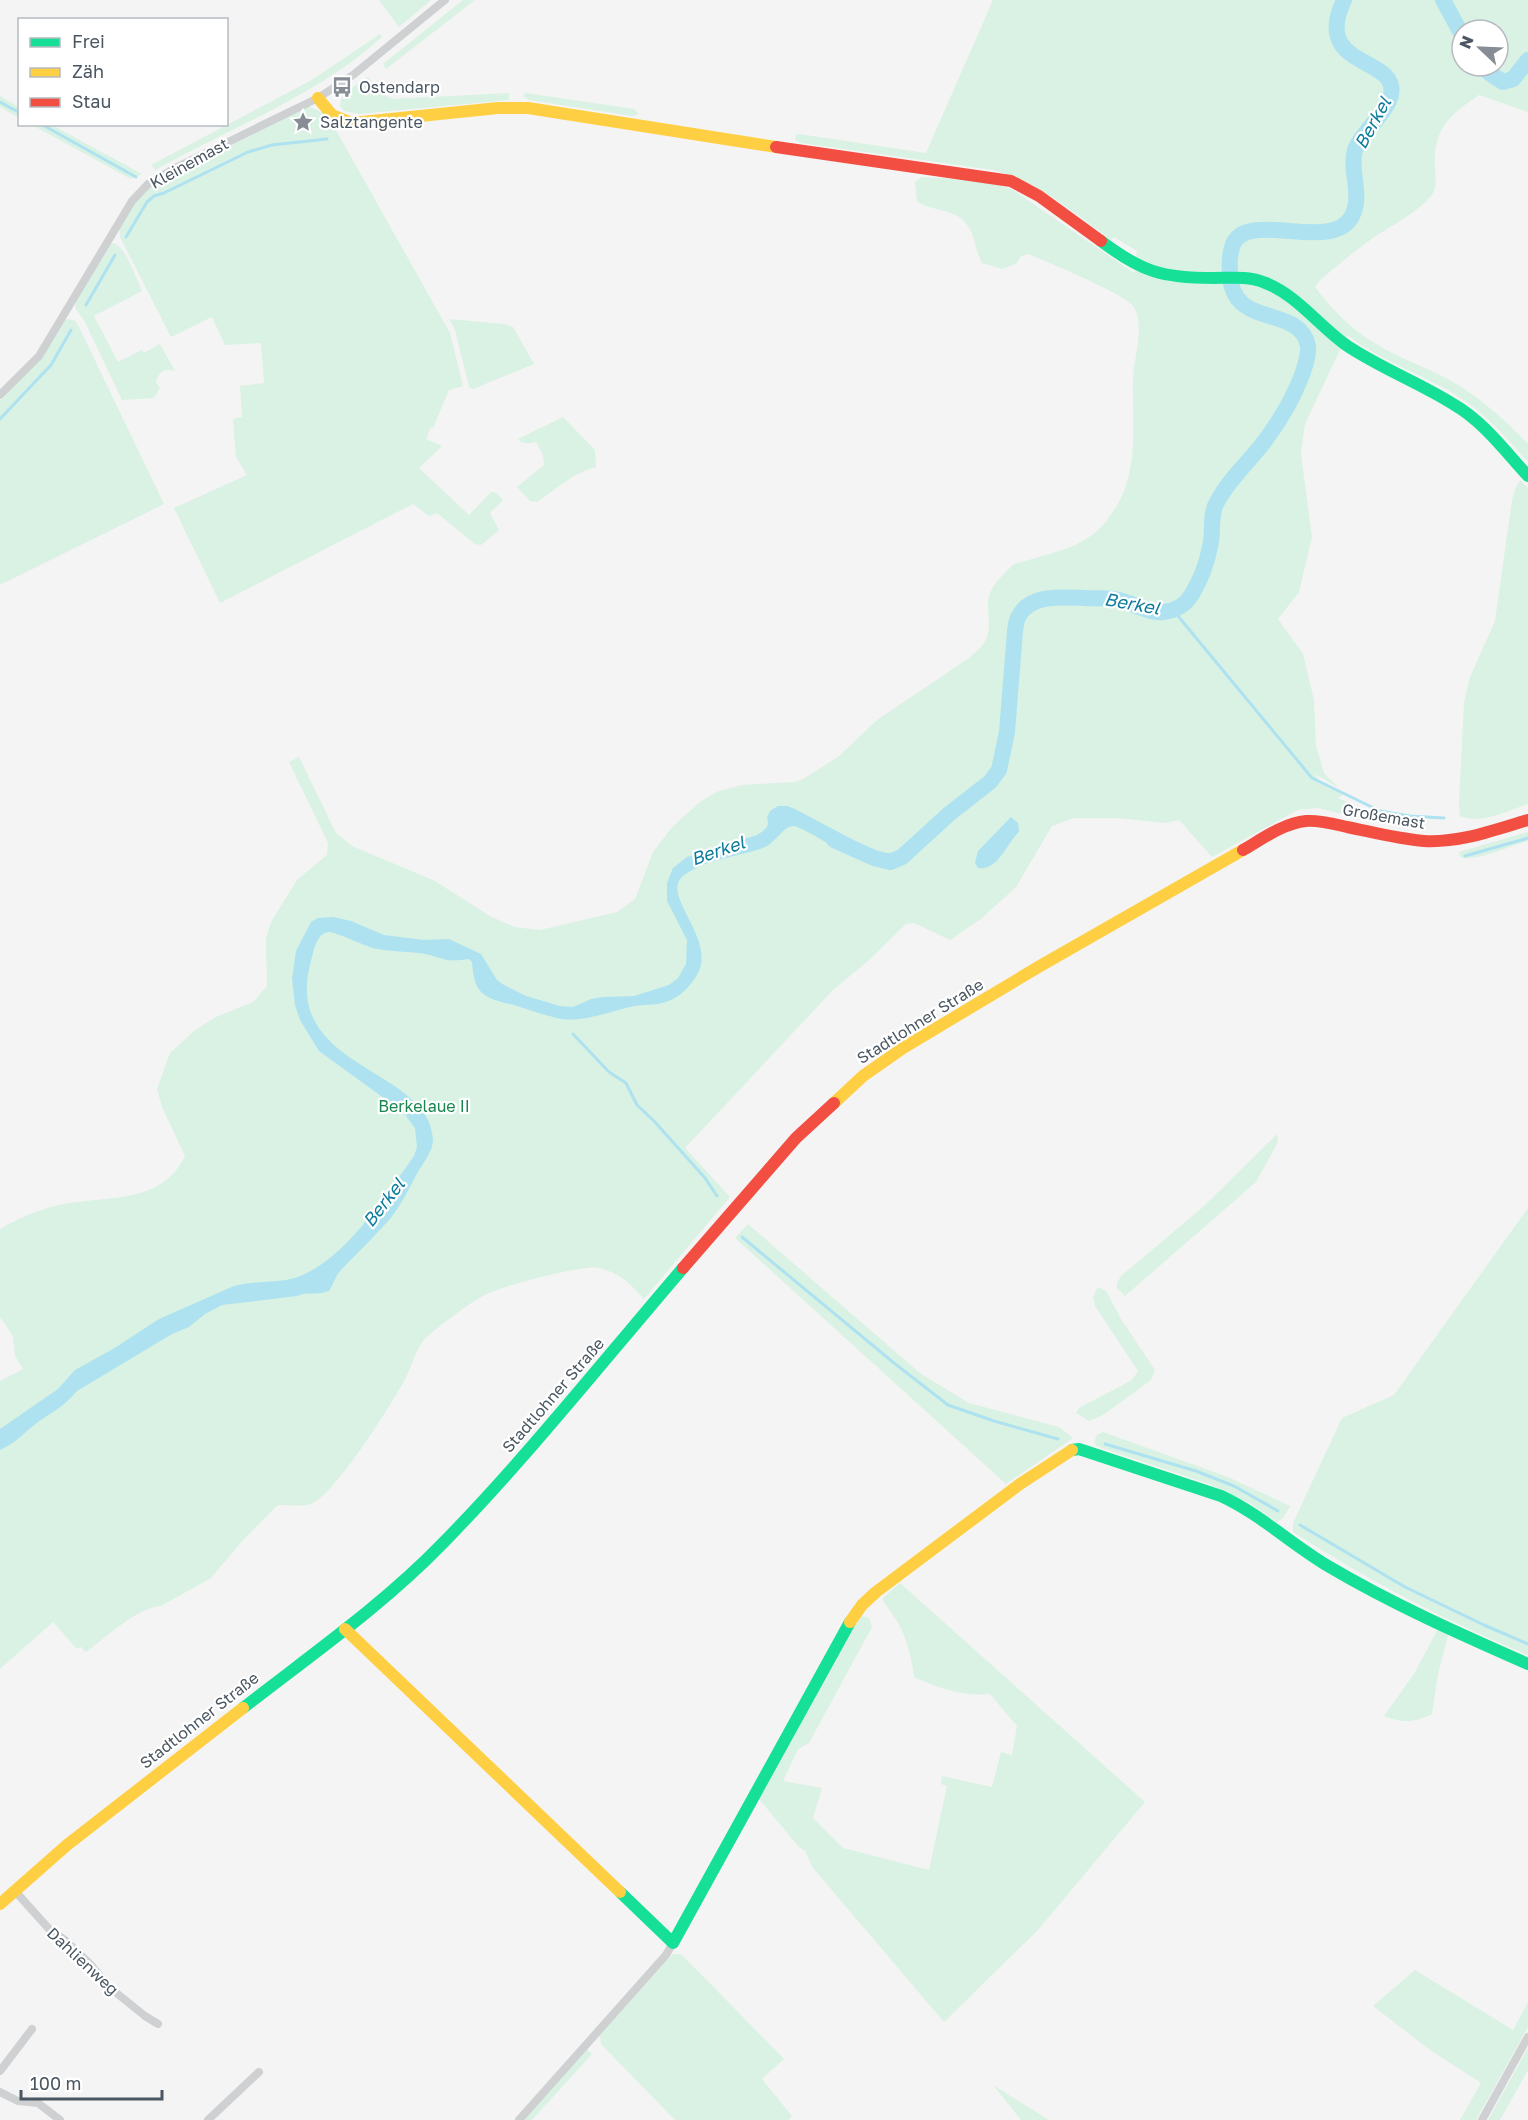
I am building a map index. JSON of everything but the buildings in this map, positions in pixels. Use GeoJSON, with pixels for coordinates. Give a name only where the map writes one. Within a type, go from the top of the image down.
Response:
{"type":"FeatureCollection","features":[{"type":"Feature","properties":{"kind":"street","name":"Kleinemast"},"geometry":{"type":"LineString","coordinates":[[0,396],[39,356],[132,201],[148,184],[177,167],[318,98],[353,75],[445,0]]}},
{"type":"Feature","properties":{"kind":"street"},"geometry":{"type":"LineString","coordinates":[[318,98],[324,109],[334,118],[352,123],[498,108],[528,108],[1011,181],[1039,195],[1121,256],[1142,268],[1162,275],[1246,278],[1262,281],[1277,288],[1343,343],[1367,359],[1454,404],[1477,421],[1528,476]]}},
{"type":"Feature","properties":{"kind":"street","name":"Großemast"},"geometry":{"type":"LineString","coordinates":[[1305,820],[1425,841],[1474,836],[1528,820]]}},
{"type":"Feature","properties":{"kind":"street","name":"Stadtlohner Straße"},"geometry":{"type":"LineString","coordinates":[[0,1904],[67,1845],[345,1629],[407,1577],[450,1535],[506,1474],[796,1138],[863,1076],[903,1048],[1267,836],[1305,820]]}},
{"type":"Feature","properties":{"kind":"street"},"geometry":{"type":"LineString","coordinates":[[519,2120],[666,1955],[862,1605],[1011,1491],[1074,1449],[1221,1496],[1242,1506],[1326,1565],[1441,1626],[1528,1664]]}},
{"type":"Feature","properties":{"kind":"street"},"geometry":{"type":"LineString","coordinates":[[345,1629],[673,1943]]}},
{"type":"Feature","properties":{"kind":"street","name":"Dahlienweg"},"geometry":{"type":"LineString","coordinates":[[15,1891],[50,1930],[65,1940],[91,1965],[103,1982],[158,2024]]}},
{"type":"Feature","properties":{"kind":"street"},"geometry":{"type":"LineString","coordinates":[[0,2071],[32,2030]]}},
{"type":"Feature","properties":{"kind":"street"},"geometry":{"type":"LineString","coordinates":[[1482,2120],[1528,2037]]}},
{"type":"Feature","properties":{"kind":"street"},"geometry":{"type":"LineString","coordinates":[[208,2120],[259,2072]]}},
{"type":"Feature","properties":{"kind":"street"},"geometry":{"type":"LineString","coordinates":[[0,2092],[18,2101],[38,2103],[60,2120]]}},
{"type":"Feature","properties":{"kind":"green space"},"geometry":{"type":"Polygon","coordinates":[[[379,0],[431,0],[399,27],[379,0]]]}},
{"type":"Feature","properties":{"kind":"green space"},"geometry":{"type":"Polygon","coordinates":[[[463,0],[475,0],[386,69],[383,64],[463,0]]]}},
{"type":"Feature","properties":{"kind":"green space","name":"Berkelaue II"},"geometry":{"type":"Polygon","coordinates":[[[993,0],[1528,0],[1528,112],[1479,95],[1459,110],[1451,117],[1440,134],[1435,155],[1436,183],[1432,195],[1412,213],[1352,253],[1315,287],[1337,313],[1363,336],[1463,388],[1493,410],[1528,444],[1528,462],[1472,406],[1442,387],[1362,346],[1347,335],[1305,424],[1301,454],[1312,537],[1299,592],[1278,619],[1303,654],[1314,700],[1316,746],[1324,773],[1339,788],[1315,774],[1320,781],[1345,794],[1338,798],[1377,815],[1342,814],[1318,808],[1298,810],[1212,857],[1179,820],[1165,823],[1117,818],[1074,818],[1052,826],[1016,887],[982,918],[950,940],[914,923],[906,924],[869,960],[833,990],[685,1148],[730,1197],[644,1299],[619,1276],[599,1268],[561,1272],[496,1290],[480,1298],[423,1341],[403,1383],[374,1429],[347,1468],[321,1497],[307,1505],[278,1505],[244,1539],[211,1578],[161,1606],[132,1617],[86,1652],[81,1647],[77,1649],[53,1622],[0,1669],[0,1381],[23,1369],[15,1356],[13,1336],[0,1317],[0,1229],[26,1216],[55,1206],[145,1192],[161,1184],[174,1173],[185,1156],[162,1107],[157,1089],[170,1053],[195,1030],[216,1017],[253,1002],[267,986],[266,938],[271,922],[297,880],[327,855],[328,843],[289,762],[299,757],[336,833],[352,846],[435,881],[490,916],[514,927],[540,930],[617,912],[635,899],[653,852],[672,827],[701,801],[719,791],[742,785],[795,782],[838,757],[877,720],[969,658],[981,647],[988,633],[990,592],[1011,567],[1016,563],[1080,543],[1096,532],[1115,509],[1125,489],[1132,457],[1133,378],[1139,333],[1134,307],[1117,294],[1028,254],[1021,256],[1016,264],[1002,269],[982,263],[971,231],[964,221],[954,214],[917,201],[915,182],[922,177],[956,179],[1002,186],[1013,190],[1134,273],[1137,251],[1114,237],[1111,240],[1052,197],[1009,175],[993,170],[801,143],[795,140],[796,135],[926,153],[993,0]]]}},
{"type":"Feature","properties":{"kind":"green space"},"geometry":{"type":"Polygon","coordinates":[[[380,34],[382,37],[357,58],[273,110],[155,170],[151,165],[228,126],[310,81],[380,34]]]}},
{"type":"Feature","properties":{"kind":"green space"},"geometry":{"type":"Polygon","coordinates":[[[368,77],[380,93],[393,99],[509,93],[509,100],[359,114],[344,111],[340,106],[341,99],[350,89],[368,77]]]}},
{"type":"Feature","properties":{"kind":"green space"},"geometry":{"type":"Polygon","coordinates":[[[526,93],[634,109],[639,114],[632,116],[529,100],[523,96],[526,93]]]}},
{"type":"Feature","properties":{"kind":"green space"},"geometry":{"type":"Polygon","coordinates":[[[0,96],[18,106],[18,117],[0,107],[0,96]]]}},
{"type":"Feature","properties":{"kind":"green space"},"geometry":{"type":"Polygon","coordinates":[[[308,106],[323,113],[337,132],[450,333],[463,386],[449,390],[426,439],[442,446],[419,468],[469,515],[491,492],[496,493],[503,500],[490,513],[499,530],[481,545],[475,544],[437,513],[429,516],[413,504],[220,603],[174,508],[247,475],[236,457],[233,419],[242,417],[240,386],[264,383],[261,343],[225,345],[212,317],[171,337],[120,237],[119,227],[133,205],[148,188],[193,162],[308,106]]]}},
{"type":"Feature","properties":{"kind":"green space"},"geometry":{"type":"Polygon","coordinates":[[[34,126],[54,126],[142,174],[131,179],[34,126]]]}},
{"type":"Feature","properties":{"kind":"green space"},"geometry":{"type":"Polygon","coordinates":[[[114,243],[127,257],[142,291],[94,316],[118,362],[142,350],[144,353],[160,344],[175,371],[160,373],[156,382],[160,388],[154,398],[122,400],[84,320],[75,308],[76,300],[111,244],[114,243]]]}},
{"type":"Feature","properties":{"kind":"green space"},"geometry":{"type":"Polygon","coordinates":[[[449,319],[504,324],[513,327],[534,364],[473,389],[469,387],[455,330],[449,319]]]}},
{"type":"Feature","properties":{"kind":"green space"},"geometry":{"type":"Polygon","coordinates":[[[65,320],[75,321],[79,327],[164,504],[0,585],[0,401],[31,369],[65,320]]]}},
{"type":"Feature","properties":{"kind":"green space"},"geometry":{"type":"Polygon","coordinates":[[[563,417],[595,450],[596,467],[572,477],[537,502],[530,501],[517,487],[544,465],[543,455],[536,442],[524,443],[518,439],[563,417]]]}},
{"type":"Feature","properties":{"kind":"green space"},"geometry":{"type":"Polygon","coordinates":[[[1520,480],[1528,488],[1528,804],[1494,816],[1468,818],[1460,816],[1459,803],[1464,703],[1470,677],[1495,621],[1512,500],[1520,480]]]}},
{"type":"Feature","properties":{"kind":"green space"},"geometry":{"type":"Polygon","coordinates":[[[1528,832],[1528,841],[1484,856],[1460,857],[1459,852],[1528,832]]]}},
{"type":"Feature","properties":{"kind":"green space"},"geometry":{"type":"Polygon","coordinates":[[[1277,1134],[1278,1142],[1256,1182],[1125,1296],[1117,1288],[1121,1276],[1203,1207],[1277,1134]]]}},
{"type":"Feature","properties":{"kind":"green space"},"geometry":{"type":"Polygon","coordinates":[[[1528,1208],[1528,1655],[1437,1614],[1378,1583],[1293,1532],[1293,1523],[1342,1418],[1394,1395],[1528,1208]]]}},
{"type":"Feature","properties":{"kind":"green space"},"geometry":{"type":"Polygon","coordinates":[[[748,1224],[921,1374],[969,1403],[1059,1427],[1073,1438],[1006,1484],[735,1238],[748,1224]]]}},
{"type":"Feature","properties":{"kind":"green space"},"geometry":{"type":"Polygon","coordinates":[[[1098,1287],[1106,1291],[1121,1319],[1155,1370],[1151,1380],[1103,1415],[1089,1421],[1076,1413],[1079,1408],[1132,1380],[1138,1371],[1095,1306],[1093,1297],[1098,1287]]]}},
{"type":"Feature","properties":{"kind":"green space"},"geometry":{"type":"Polygon","coordinates":[[[1103,1432],[1228,1477],[1290,1506],[1283,1518],[1277,1522],[1249,1503],[1212,1485],[1096,1446],[1094,1442],[1097,1435],[1103,1432]]]}},
{"type":"Feature","properties":{"kind":"green space"},"geometry":{"type":"Polygon","coordinates":[[[900,1583],[1145,1802],[1038,1930],[944,2022],[813,1868],[805,1851],[799,1847],[759,1799],[861,1616],[869,1618],[872,1627],[809,1743],[798,1749],[783,1781],[822,1788],[813,1818],[843,1848],[929,1870],[947,1786],[941,1784],[942,1776],[992,1787],[1001,1752],[1012,1755],[1017,1726],[990,1694],[951,1691],[914,1677],[905,1638],[883,1598],[900,1583]]]}},
{"type":"Feature","properties":{"kind":"green space"},"geometry":{"type":"Polygon","coordinates":[[[1438,1629],[1448,1635],[1438,1674],[1432,1714],[1408,1721],[1384,1716],[1414,1674],[1438,1629]]]}},
{"type":"Feature","properties":{"kind":"green space"},"geometry":{"type":"Polygon","coordinates":[[[673,1954],[680,1954],[684,1957],[784,2059],[762,2079],[792,2116],[788,2120],[675,2120],[601,2044],[600,2035],[673,1954]]]}},
{"type":"Feature","properties":{"kind":"green space"},"geometry":{"type":"Polygon","coordinates":[[[1415,1970],[1513,2030],[1528,2002],[1528,2027],[1476,2120],[1460,2120],[1481,2083],[1430,2050],[1373,2006],[1415,1970]]]}},
{"type":"Feature","properties":{"kind":"green space"},"geometry":{"type":"Polygon","coordinates":[[[1528,2048],[1528,2070],[1500,2120],[1488,2120],[1528,2048]]]}},
{"type":"Feature","properties":{"kind":"green space"},"geometry":{"type":"Polygon","coordinates":[[[587,2049],[592,2054],[532,2120],[522,2120],[587,2049]]]}},
{"type":"Feature","properties":{"kind":"green space"},"geometry":{"type":"Polygon","coordinates":[[[993,2085],[1049,2120],[1021,2120],[993,2085]]]}},
{"type":"Feature","properties":{"kind":"water"},"geometry":{"type":"Polygon","coordinates":[[[778,806],[795,809],[859,843],[849,854],[793,826],[786,829],[765,847],[702,865],[683,876],[678,884],[678,894],[695,932],[702,960],[698,973],[687,988],[677,997],[663,1003],[634,1006],[589,1018],[562,1019],[488,997],[482,993],[475,982],[472,962],[469,959],[447,960],[425,954],[380,949],[332,932],[321,936],[316,943],[311,961],[307,997],[317,1025],[335,1046],[409,1097],[426,1116],[433,1140],[430,1153],[398,1208],[384,1226],[340,1271],[329,1291],[222,1305],[205,1314],[189,1327],[172,1334],[77,1391],[14,1442],[0,1450],[0,1429],[58,1389],[75,1370],[159,1319],[234,1286],[290,1279],[316,1268],[332,1256],[363,1225],[414,1156],[417,1147],[415,1128],[403,1112],[319,1051],[300,1020],[295,1005],[292,978],[296,951],[311,922],[318,918],[333,917],[351,921],[384,935],[424,940],[449,939],[481,954],[497,980],[504,985],[526,996],[560,1006],[573,1007],[591,999],[603,997],[634,996],[669,985],[678,978],[686,964],[687,940],[667,901],[667,883],[673,868],[687,857],[757,835],[767,826],[770,811],[778,806]]]}},
{"type":"Feature","properties":{"kind":"water"},"geometry":{"type":"Polygon","coordinates":[[[1011,817],[1018,823],[1019,832],[996,861],[985,868],[978,868],[975,863],[978,851],[1011,817]]]}},
{"type":"Feature","properties":{"kind":"waterway","name":"Berkel"},"geometry":{"type":"LineString","coordinates":[[834,840],[874,858],[890,862],[902,857],[949,814],[990,782],[999,770],[1007,732],[1017,621],[1024,609],[1031,604],[1057,597],[1111,599],[1163,612],[1180,607],[1192,594],[1209,553],[1213,512],[1217,502],[1280,418],[1298,384],[1308,353],[1308,346],[1302,333],[1292,325],[1253,310],[1241,302],[1233,290],[1230,272],[1230,257],[1234,242],[1243,234],[1257,230],[1311,232],[1328,231],[1342,226],[1352,216],[1355,208],[1355,150],[1362,137],[1389,102],[1391,95],[1390,82],[1382,73],[1346,50],[1339,39],[1337,23],[1344,0]]}},
{"type":"Feature","properties":{"kind":"waterway","name":"Berkel"},"geometry":{"type":"LineString","coordinates":[[1443,0],[1453,18]]}},
{"type":"Feature","properties":{"kind":"waterway","name":"Berkel"},"geometry":{"type":"LineString","coordinates":[[1497,78],[1503,82],[1513,79],[1528,60]]}},
{"type":"Feature","properties":{"kind":"waterway"},"geometry":{"type":"LineString","coordinates":[[0,102],[18,112]]}},
{"type":"Feature","properties":{"kind":"waterway"},"geometry":{"type":"LineString","coordinates":[[45,126],[136,177]]}},
{"type":"Feature","properties":{"kind":"waterway"},"geometry":{"type":"LineString","coordinates":[[126,237],[147,202],[154,196],[248,152],[272,145],[327,139]]}},
{"type":"Feature","properties":{"kind":"waterway"},"geometry":{"type":"LineString","coordinates":[[86,305],[115,255]]}},
{"type":"Feature","properties":{"kind":"waterway"},"geometry":{"type":"LineString","coordinates":[[0,419],[51,365],[71,330]]}},
{"type":"Feature","properties":{"kind":"waterway"},"geometry":{"type":"LineString","coordinates":[[1173,610],[1312,778],[1380,811],[1444,818]]}},
{"type":"Feature","properties":{"kind":"waterway"},"geometry":{"type":"LineString","coordinates":[[1465,856],[1528,838]]}},
{"type":"Feature","properties":{"kind":"waterway"},"geometry":{"type":"LineString","coordinates":[[573,1034],[609,1072],[626,1083],[637,1105],[705,1178],[717,1196]]}},
{"type":"Feature","properties":{"kind":"waterway"},"geometry":{"type":"LineString","coordinates":[[742,1237],[948,1405],[1058,1439]]}},
{"type":"Feature","properties":{"kind":"waterway"},"geometry":{"type":"LineString","coordinates":[[1105,1444],[1196,1471],[1234,1486],[1278,1511]]}},
{"type":"Feature","properties":{"kind":"waterway"},"geometry":{"type":"LineString","coordinates":[[1300,1525],[1405,1587],[1528,1644]]}},
{"type":"Feature","properties":{"kind":"traffic: fast"},"geometry":{"type":"LineString","coordinates":[[1101,241],[1129,260],[1153,271],[1180,277],[1251,279],[1275,287],[1346,345],[1464,411],[1493,437],[1528,476]]}},
{"type":"Feature","properties":{"kind":"traffic: fast"},"geometry":{"type":"LineString","coordinates":[[243,1708],[320,1649],[420,1566],[535,1442],[683,1268]]}},
{"type":"Feature","properties":{"kind":"traffic: fast"},"geometry":{"type":"LineString","coordinates":[[1072,1450],[1079,1449],[1221,1496],[1249,1511],[1314,1557],[1352,1580],[1427,1618],[1528,1664]]}},
{"type":"Feature","properties":{"kind":"traffic: fast"},"geometry":{"type":"LineString","coordinates":[[620,1892],[673,1943],[850,1622]]}},
{"type":"Feature","properties":{"kind":"traffic: slow"},"geometry":{"type":"LineString","coordinates":[[318,98],[332,115],[352,123],[498,108],[528,108],[776,147]]}},
{"type":"Feature","properties":{"kind":"traffic: slow"},"geometry":{"type":"LineString","coordinates":[[834,1103],[863,1076],[903,1048],[1040,966],[1243,850]]}},
{"type":"Feature","properties":{"kind":"traffic: slow"},"geometry":{"type":"LineString","coordinates":[[850,1622],[862,1605],[876,1592],[1020,1484],[1072,1450]]}},
{"type":"Feature","properties":{"kind":"traffic: slow"},"geometry":{"type":"LineString","coordinates":[[345,1629],[620,1892]]}},
{"type":"Feature","properties":{"kind":"traffic: slow"},"geometry":{"type":"LineString","coordinates":[[0,1904],[67,1845],[243,1708]]}},
{"type":"Feature","properties":{"kind":"traffic: jam"},"geometry":{"type":"LineString","coordinates":[[776,147],[1011,181],[1039,196],[1101,241]]}},
{"type":"Feature","properties":{"kind":"traffic: jam"},"geometry":{"type":"LineString","coordinates":[[1243,850],[1281,828],[1306,821],[1327,822],[1405,839],[1437,841],[1477,835],[1528,820]]}},
{"type":"Feature","properties":{"kind":"traffic: jam"},"geometry":{"type":"LineString","coordinates":[[683,1268],[796,1138],[834,1103]]}},
{"type":"Feature","properties":{"kind":"place","name":"Ostendarp"},"geometry":{"type":"Point","coordinates":[342,87]}},
{"type":"Feature","properties":{"kind":"place","name":"Salztangente"},"geometry":{"type":"Point","coordinates":[303,122]}}]}
